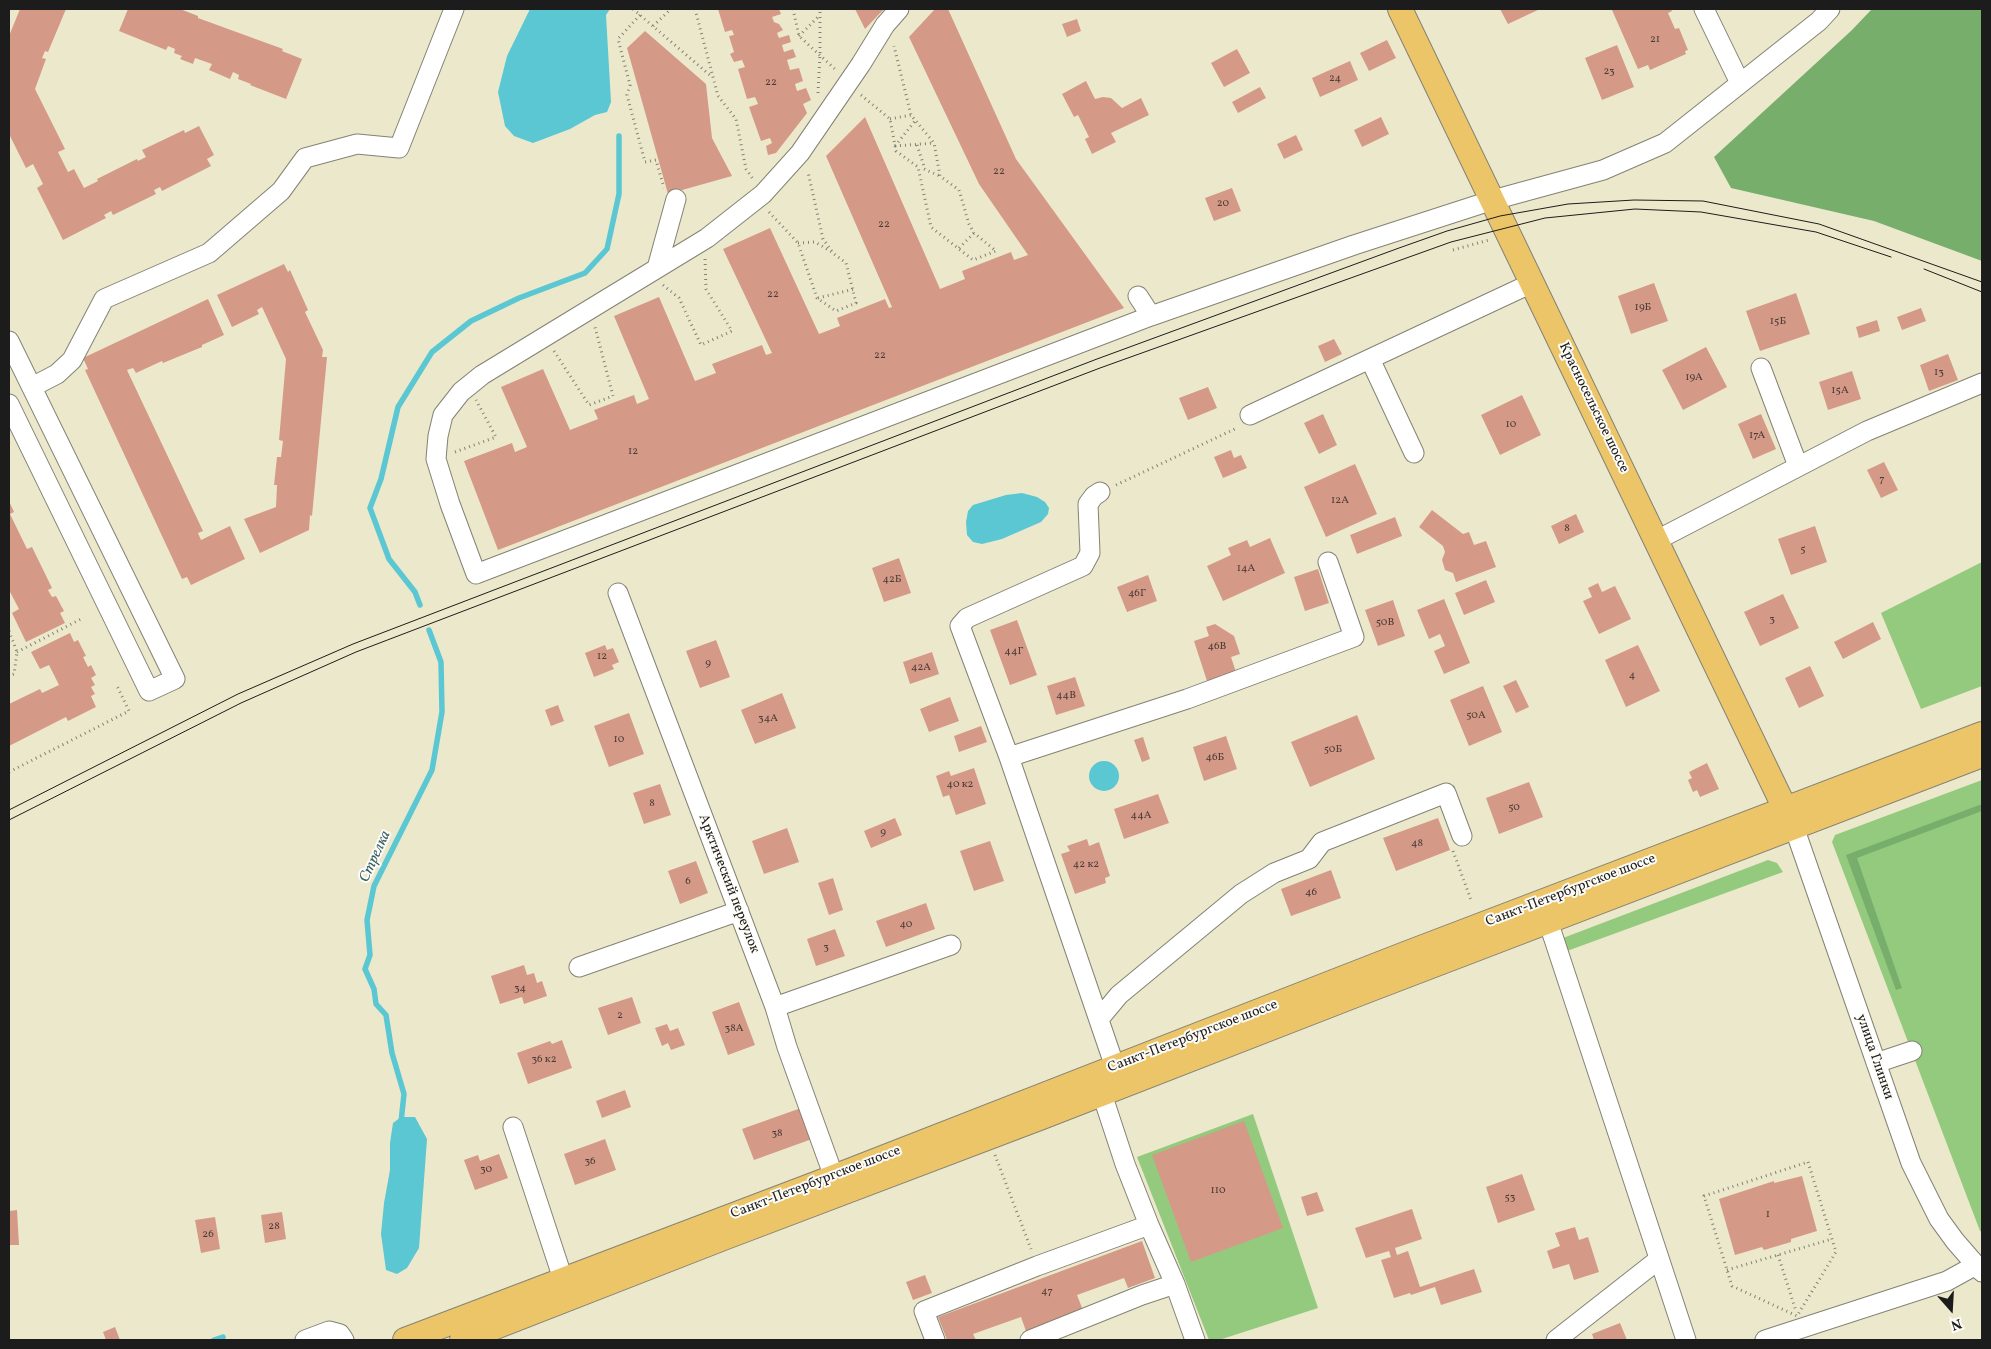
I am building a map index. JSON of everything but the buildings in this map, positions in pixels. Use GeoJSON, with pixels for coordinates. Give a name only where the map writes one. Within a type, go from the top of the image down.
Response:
{"type":"FeatureCollection","features":[{"type":"Feature","properties":{"kind":"main road","name":"Красносельское шоссе"},"geometry":{"type":"LineString","coordinates":[[1400,9],[1790,818]]}},
{"type":"Feature","properties":{"kind":"main road","name":"Санкт-Петербургское шоссе"},"geometry":{"type":"LineString","coordinates":[[462,1340],[1548,921],[1982,734]]}},
{"type":"Feature","properties":{"kind":"main road","name":"Санкт-Петербургское шоссе"},"geometry":{"type":"LineString","coordinates":[[405,1340],[834,1177],[1405,954],[1790,818],[1982,755]]}},
{"type":"Feature","properties":{"kind":"street"},"geometry":{"type":"LineString","coordinates":[[32,387],[56,374],[72,360],[104,299],[209,253],[280,192],[305,158],[357,144],[399,148],[454,9]]}},
{"type":"Feature","properties":{"kind":"street"},"geometry":{"type":"LineString","coordinates":[[898,9],[885,25],[861,64],[800,153],[760,196],[707,238],[482,375],[461,392],[443,415],[438,436],[436,459],[450,504],[476,574],[1151,316],[1347,247],[1493,200],[1603,170],[1665,142],[1819,21],[1830,9]]}},
{"type":"Feature","properties":{"kind":"street"},"geometry":{"type":"LineString","coordinates":[[1704,9],[1740,83]]}},
{"type":"Feature","properties":{"kind":"street"},"geometry":{"type":"LineString","coordinates":[[655,270],[676,199]]}},
{"type":"Feature","properties":{"kind":"street"},"geometry":{"type":"LineString","coordinates":[[1250,415],[1532,283]]}},
{"type":"Feature","properties":{"kind":"street"},"geometry":{"type":"LineString","coordinates":[[1138,296],[1151,316]]}},
{"type":"Feature","properties":{"kind":"street"},"geometry":{"type":"LineString","coordinates":[[9,341],[175,679],[149,691],[9,404]]}},
{"type":"Feature","properties":{"kind":"street"},"geometry":{"type":"LineString","coordinates":[[1370,359],[1414,453]]}},
{"type":"Feature","properties":{"kind":"street"},"geometry":{"type":"LineString","coordinates":[[1761,368],[1798,466]]}},
{"type":"Feature","properties":{"kind":"street"},"geometry":{"type":"LineString","coordinates":[[1657,540],[1867,431],[1982,383]]}},
{"type":"Feature","properties":{"kind":"street"},"geometry":{"type":"LineString","coordinates":[[1100,492],[1088,504],[1090,553],[1083,566],[967,618],[960,626],[1009,757],[1115,1067]]}},
{"type":"Feature","properties":{"kind":"street"},"geometry":{"type":"LineString","coordinates":[[1009,757],[1187,699],[1354,637],[1328,562]]}},
{"type":"Feature","properties":{"kind":"street","name":"Арктический переулок"},"geometry":{"type":"LineString","coordinates":[[618,593],[775,1007],[787,1047],[834,1177]]}},
{"type":"Feature","properties":{"kind":"street"},"geometry":{"type":"LineString","coordinates":[[1098,1019],[1119,995],[1241,894],[1274,873],[1309,859],[1322,842],[1446,793],[1462,836]]}},
{"type":"Feature","properties":{"kind":"street","name":"улица Глинки"},"geometry":{"type":"LineString","coordinates":[[1790,818],[1876,1063],[1924,1192],[1954,1242],[1979,1269]]}},
{"type":"Feature","properties":{"kind":"street"},"geometry":{"type":"LineString","coordinates":[[579,967],[739,911]]}},
{"type":"Feature","properties":{"kind":"street"},"geometry":{"type":"LineString","coordinates":[[1548,921],[1658,1260],[1686,1340]]}},
{"type":"Feature","properties":{"kind":"street"},"geometry":{"type":"LineString","coordinates":[[775,1007],[951,945]]}},
{"type":"Feature","properties":{"kind":"street"},"geometry":{"type":"LineString","coordinates":[[1876,1063],[1912,1051]]}},
{"type":"Feature","properties":{"kind":"street"},"geometry":{"type":"LineString","coordinates":[[1102,1094],[1148,1226],[1175,1284],[1195,1340]]}},
{"type":"Feature","properties":{"kind":"street"},"geometry":{"type":"LineString","coordinates":[[513,1127],[563,1279]]}},
{"type":"Feature","properties":{"kind":"street"},"geometry":{"type":"LineString","coordinates":[[936,1340],[924,1311],[1037,1266],[1148,1226]]}},
{"type":"Feature","properties":{"kind":"street"},"geometry":{"type":"LineString","coordinates":[[1556,1340],[1658,1260]]}},
{"type":"Feature","properties":{"kind":"street"},"geometry":{"type":"LineString","coordinates":[[1765,1340],[1799,1322],[1946,1282],[1979,1269]]}},
{"type":"Feature","properties":{"kind":"street"},"geometry":{"type":"LineString","coordinates":[[1030,1340],[1142,1295],[1175,1284]]}},
{"type":"Feature","properties":{"kind":"street"},"geometry":{"type":"LineString","coordinates":[[305,1340],[329,1331],[340,1334],[344,1340]]}},
{"type":"Feature","properties":{"kind":"path"},"geometry":{"type":"LineString","coordinates":[[633,9],[713,78]]}},
{"type":"Feature","properties":{"kind":"path"},"geometry":{"type":"LineString","coordinates":[[653,26],[671,9]]}},
{"type":"Feature","properties":{"kind":"path"},"geometry":{"type":"LineString","coordinates":[[695,9],[718,96],[736,119],[746,169],[760,196],[798,243],[817,298],[836,311],[856,303],[846,263],[815,242],[798,243]]}},
{"type":"Feature","properties":{"kind":"path"},"geometry":{"type":"LineString","coordinates":[[793,9],[799,36],[890,119],[896,151],[918,167],[940,176],[960,190],[969,224],[974,233],[996,251],[973,260],[931,228],[918,167]]}},
{"type":"Feature","properties":{"kind":"path"},"geometry":{"type":"LineString","coordinates":[[816,129],[820,9]]}},
{"type":"Feature","properties":{"kind":"path"},"geometry":{"type":"LineString","coordinates":[[640,15],[618,39],[630,85],[627,94],[646,162],[656,160],[665,192],[676,199]]}},
{"type":"Feature","properties":{"kind":"path"},"geometry":{"type":"LineString","coordinates":[[799,36],[820,15]]}},
{"type":"Feature","properties":{"kind":"path"},"geometry":{"type":"LineString","coordinates":[[885,25],[890,33],[911,115],[934,143],[940,176]]}},
{"type":"Feature","properties":{"kind":"path"},"geometry":{"type":"LineString","coordinates":[[890,119],[911,115]]}},
{"type":"Feature","properties":{"kind":"path"},"geometry":{"type":"LineString","coordinates":[[894,146],[915,121]]}},
{"type":"Feature","properties":{"kind":"path"},"geometry":{"type":"LineString","coordinates":[[894,146],[934,143]]}},
{"type":"Feature","properties":{"kind":"path"},"geometry":{"type":"LineString","coordinates":[[917,145],[925,169]]}},
{"type":"Feature","properties":{"kind":"path"},"geometry":{"type":"LineString","coordinates":[[800,153],[806,162],[823,239],[834,254]]}},
{"type":"Feature","properties":{"kind":"path"},"geometry":{"type":"LineString","coordinates":[[958,248],[974,233]]}},
{"type":"Feature","properties":{"kind":"path"},"geometry":{"type":"LineString","coordinates":[[655,270],[656,279],[679,298],[701,345],[732,331],[706,289],[707,238]]}},
{"type":"Feature","properties":{"kind":"path"},"geometry":{"type":"LineString","coordinates":[[1453,250],[1490,240]]}},
{"type":"Feature","properties":{"kind":"path"},"geometry":{"type":"LineString","coordinates":[[817,298],[854,289]]}},
{"type":"Feature","properties":{"kind":"path"},"geometry":{"type":"LineString","coordinates":[[545,337],[589,405],[613,396],[590,309]]}},
{"type":"Feature","properties":{"kind":"path"},"geometry":{"type":"LineString","coordinates":[[450,454],[496,437],[472,393]]}},
{"type":"Feature","properties":{"kind":"path"},"geometry":{"type":"LineString","coordinates":[[1100,492],[1250,422],[1250,415]]}},
{"type":"Feature","properties":{"kind":"path"},"geometry":{"type":"LineString","coordinates":[[17,652],[83,618]]}},
{"type":"Feature","properties":{"kind":"path"},"geometry":{"type":"LineString","coordinates":[[9,631],[17,652],[14,674],[9,676]]}},
{"type":"Feature","properties":{"kind":"path"},"geometry":{"type":"LineString","coordinates":[[9,660],[16,662]]}},
{"type":"Feature","properties":{"kind":"path"},"geometry":{"type":"LineString","coordinates":[[9,772],[129,711],[116,684]]}},
{"type":"Feature","properties":{"kind":"path"},"geometry":{"type":"LineString","coordinates":[[1457,864],[1471,900]]}},
{"type":"Feature","properties":{"kind":"path"},"geometry":{"type":"LineString","coordinates":[[994,1152],[1032,1253]]}},
{"type":"Feature","properties":{"kind":"path"},"geometry":{"type":"LineString","coordinates":[[1808,1162],[1836,1252],[1799,1322],[1732,1286],[1704,1196],[1808,1162]]}},
{"type":"Feature","properties":{"kind":"path"},"geometry":{"type":"LineString","coordinates":[[1727,1270],[1832,1239]]}},
{"type":"Feature","properties":{"kind":"path"},"geometry":{"type":"LineString","coordinates":[[1778,1255],[1799,1322]]}},
{"type":"Feature","properties":{"kind":"green space"},"geometry":{"type":"Polygon","coordinates":[[[1872,9],[1982,9],[1982,261],[1874,221],[1731,188],[1714,157],[1852,30],[1872,9]]]}},
{"type":"Feature","properties":{"kind":"green space"},"geometry":{"type":"Polygon","coordinates":[[[1982,562],[1982,686],[1921,709],[1881,613],[1982,562]]]}},
{"type":"Feature","properties":{"kind":"green space"},"geometry":{"type":"Polygon","coordinates":[[[1982,780],[1982,1232],[1980,1231],[1832,842],[1835,835],[1982,780]]]}},
{"type":"Feature","properties":{"kind":"green space"},"geometry":{"type":"Polygon","coordinates":[[[1982,804],[1982,811],[1857,858],[1902,988],[1896,990],[1846,855],[1982,804]]]}},
{"type":"Feature","properties":{"kind":"green space"},"geometry":{"type":"Polygon","coordinates":[[[1768,860],[1777,863],[1783,872],[1567,951],[1563,938],[1768,860]]]}},
{"type":"Feature","properties":{"kind":"green space"},"geometry":{"type":"Polygon","coordinates":[[[1253,1114],[1318,1308],[1219,1340],[1209,1340],[1137,1157],[1253,1114]]]}},
{"type":"Feature","properties":{"kind":"water"},"geometry":{"type":"Polygon","coordinates":[[[530,9],[610,9],[606,15],[611,102],[607,112],[595,115],[570,129],[533,143],[514,136],[505,126],[498,92],[507,56],[530,9]]]}},
{"type":"Feature","properties":{"kind":"water"},"geometry":{"type":"Polygon","coordinates":[[[1022,493],[1037,497],[1045,502],[1049,508],[1048,514],[1041,522],[1002,539],[982,544],[973,542],[967,535],[966,522],[968,511],[973,505],[1006,495],[1022,493]]]}},
{"type":"Feature","properties":{"kind":"water"},"geometry":{"type":"Polygon","coordinates":[[[1104,761],[1115,765],[1119,776],[1115,787],[1104,791],[1093,787],[1089,776],[1093,765],[1104,761]]]}},
{"type":"Feature","properties":{"kind":"water"},"geometry":{"type":"Polygon","coordinates":[[[401,1117],[415,1117],[427,1139],[419,1248],[407,1268],[397,1274],[386,1270],[381,1234],[390,1170],[390,1143],[393,1123],[401,1117]]]}},
{"type":"Feature","properties":{"kind":"waterway"},"geometry":{"type":"LineString","coordinates":[[420,605],[415,592],[389,559],[370,508],[381,479],[398,407],[432,352],[471,321],[519,298],[585,273],[607,249],[619,194],[619,136]]}},
{"type":"Feature","properties":{"kind":"waterway","name":"Стрелка"},"geometry":{"type":"LineString","coordinates":[[401,1122],[404,1094],[392,1053],[386,1015],[376,1004],[374,989],[365,969],[370,955],[367,920],[374,886],[432,770],[442,712],[441,662],[429,630]]}},
{"type":"Feature","properties":{"kind":"waterway"},"geometry":{"type":"LineString","coordinates":[[214,1340],[223,1337]]}},
{"type":"Feature","properties":{"kind":"tram line"},"geometry":{"type":"LineString","coordinates":[[9,810],[238,694],[353,644],[1097,359],[1399,248],[1447,231],[1500,216],[1568,204],[1634,200],[1703,201],[1819,224],[1982,282]]}},
{"type":"Feature","properties":{"kind":"tram line"},"geometry":{"type":"LineString","coordinates":[[9,820],[241,703],[356,652],[1100,368],[1451,242],[1545,218],[1635,209],[1701,212],[1816,232],[1891,257]]}},
{"type":"Feature","properties":{"kind":"tram line"},"geometry":{"type":"LineString","coordinates":[[1924,269],[1982,292]]}}]}
